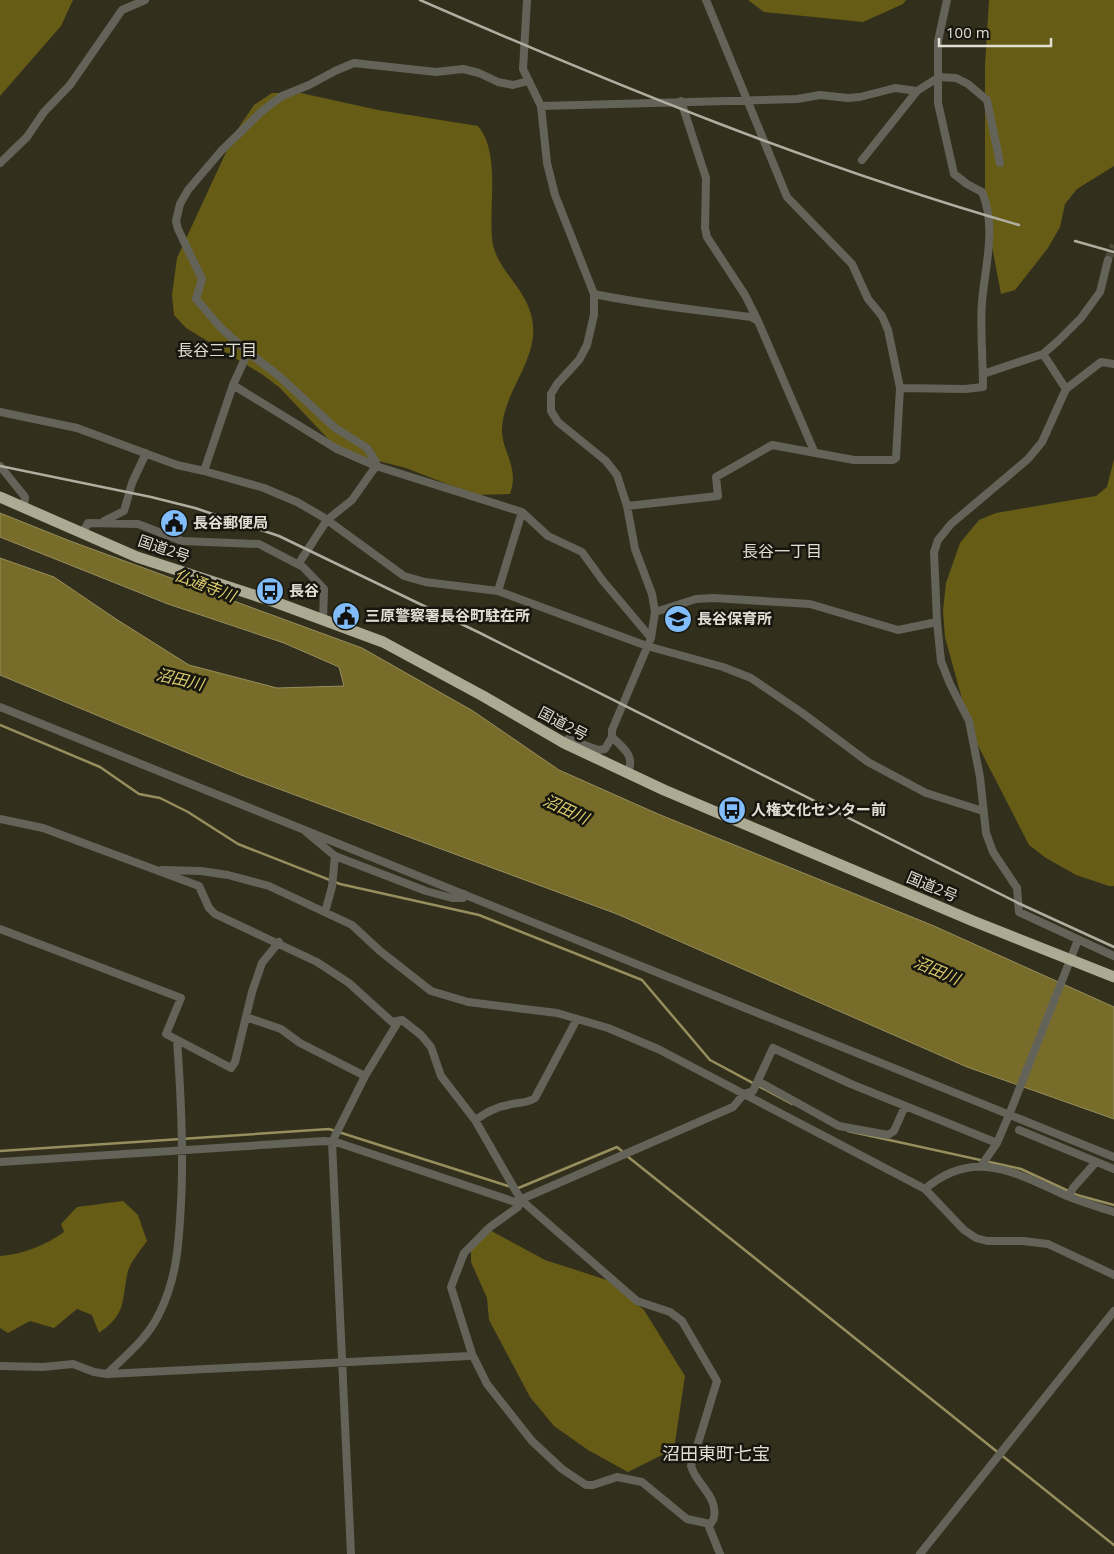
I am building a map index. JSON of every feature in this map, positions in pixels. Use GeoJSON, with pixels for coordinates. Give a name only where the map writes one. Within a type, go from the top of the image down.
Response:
{"type":"FeatureCollection","features":[{"type":"Feature","properties":{"kind":"highway","name":"国道2号"},"geometry":{"type":"LineString","coordinates":[[0,497],[138,557],[383,642],[564,743],[628,773],[1069,964],[1114,977]]}},
{"type":"Feature","properties":{"kind":"street"},"geometry":{"type":"LineString","coordinates":[[0,163],[27,137],[44,112],[70,85],[122,10],[145,0]]}},
{"type":"Feature","properties":{"kind":"street"},"geometry":{"type":"LineString","coordinates":[[527,0],[523,68],[528,81],[538,95],[541,106],[550,177],[594,294],[594,315],[587,345],[579,360],[551,394],[551,411],[558,422],[606,461],[616,475],[627,506],[635,549],[652,594],[655,612],[651,638],[612,730],[612,737],[605,749],[598,750],[570,740],[544,726],[541,730]]}},
{"type":"Feature","properties":{"kind":"street"},"geometry":{"type":"LineString","coordinates":[[627,506],[718,496],[716,477],[772,445],[814,451],[854,460],[893,460],[896,458],[900,388],[892,345],[882,316],[868,299],[852,264],[787,197],[706,0]]}},
{"type":"Feature","properties":{"kind":"street"},"geometry":{"type":"LineString","coordinates":[[900,388],[965,389],[983,387],[982,305],[990,230],[988,204],[982,192],[966,184],[954,174],[948,154],[938,103],[938,40],[947,0]]}},
{"type":"Feature","properties":{"kind":"street"},"geometry":{"type":"LineString","coordinates":[[301,560],[310,550],[327,520],[352,500],[376,466],[376,462],[367,448],[334,427],[279,376],[221,328],[196,298],[202,279],[192,262],[176,221],[180,204],[188,190],[222,150],[262,111],[282,96],[354,62],[436,72],[463,69],[479,72],[498,82],[513,85],[528,81]]}},
{"type":"Feature","properties":{"kind":"street"},"geometry":{"type":"LineString","coordinates":[[862,160],[916,91],[939,77],[956,78],[968,84],[988,100],[1000,163]]}},
{"type":"Feature","properties":{"kind":"street"},"geometry":{"type":"LineString","coordinates":[[541,106],[797,99],[820,95],[848,98],[895,88],[916,91]]}},
{"type":"Feature","properties":{"kind":"street"},"geometry":{"type":"LineString","coordinates":[[681,101],[706,178],[705,228],[707,237],[745,295],[814,451]]}},
{"type":"Feature","properties":{"kind":"street"},"geometry":{"type":"LineString","coordinates":[[983,374],[1043,354],[1081,318],[1100,292],[1108,260]]}},
{"type":"Feature","properties":{"kind":"street"},"geometry":{"type":"LineString","coordinates":[[594,294],[646,305],[682,307],[751,318],[758,321]]}},
{"type":"Feature","properties":{"kind":"street"},"geometry":{"type":"LineString","coordinates":[[204,471],[233,385],[248,352]]}},
{"type":"Feature","properties":{"kind":"street"},"geometry":{"type":"LineString","coordinates":[[1043,354],[1066,389]]}},
{"type":"Feature","properties":{"kind":"street"},"geometry":{"type":"LineString","coordinates":[[1114,364],[1100,362],[1066,389],[1042,442],[1028,459],[951,524],[938,540],[934,552],[936,622],[942,660],[950,684],[969,721],[980,778],[986,833],[993,852],[1017,888],[1019,912],[1114,956]]}},
{"type":"Feature","properties":{"kind":"street"},"geometry":{"type":"LineString","coordinates":[[233,385],[337,449],[376,466],[522,512],[548,536],[582,552],[603,581],[651,638]]}},
{"type":"Feature","properties":{"kind":"street"},"geometry":{"type":"LineString","coordinates":[[0,412],[77,428],[177,465],[264,488],[297,502],[327,520],[404,576],[425,582],[498,591],[647,646],[723,667],[750,678],[802,712],[868,762],[926,793],[983,812]]}},
{"type":"Feature","properties":{"kind":"street"},"geometry":{"type":"LineString","coordinates":[[97,524],[124,511],[132,483],[146,453]]}},
{"type":"Feature","properties":{"kind":"street"},"geometry":{"type":"LineString","coordinates":[[0,466],[25,497],[24,506]]}},
{"type":"Feature","properties":{"kind":"street"},"geometry":{"type":"LineString","coordinates":[[498,591],[522,512]]}},
{"type":"Feature","properties":{"kind":"street"},"geometry":{"type":"LineString","coordinates":[[82,534],[88,524],[138,524],[182,541],[259,544],[304,567],[312,574],[324,589],[324,620]]}},
{"type":"Feature","properties":{"kind":"street"},"geometry":{"type":"LineString","coordinates":[[280,554],[288,553],[301,560],[309,567],[312,574]]}},
{"type":"Feature","properties":{"kind":"street"},"geometry":{"type":"LineString","coordinates":[[655,612],[696,599],[714,598],[810,604],[898,630],[936,622]]}},
{"type":"Feature","properties":{"kind":"street"},"geometry":{"type":"LineString","coordinates":[[0,707],[1010,1112],[1114,1157]]}},
{"type":"Feature","properties":{"kind":"street"},"geometry":{"type":"LineString","coordinates":[[612,737],[630,754],[632,763],[628,773]]}},
{"type":"Feature","properties":{"kind":"street"},"geometry":{"type":"LineString","coordinates":[[0,819],[43,828],[198,886],[209,908],[215,914],[317,962],[349,983],[392,1022],[402,1020],[421,1035],[431,1047],[441,1076],[475,1120],[522,1200],[637,1302],[670,1312],[682,1321],[717,1381],[691,1466],[694,1476],[714,1500],[714,1520],[710,1524]]}},
{"type":"Feature","properties":{"kind":"street"},"geometry":{"type":"LineString","coordinates":[[305,830],[306,834],[335,856],[426,891],[452,898],[463,898],[464,894]]}},
{"type":"Feature","properties":{"kind":"street"},"geometry":{"type":"LineString","coordinates":[[324,912],[332,887],[335,856]]}},
{"type":"Feature","properties":{"kind":"street"},"geometry":{"type":"LineString","coordinates":[[160,871],[201,870],[269,886],[352,925],[380,951],[431,991],[468,1002],[557,1013],[608,1028],[658,1049],[925,1189],[964,1230],[976,1238],[988,1241],[1023,1241],[1048,1244],[1114,1275]]}},
{"type":"Feature","properties":{"kind":"street"},"geometry":{"type":"LineString","coordinates":[[0,929],[181,998],[166,1034],[231,1068],[235,1062],[262,963],[278,942]]}},
{"type":"Feature","properties":{"kind":"street"},"geometry":{"type":"LineString","coordinates":[[981,1166],[997,1143],[1078,940]]}},
{"type":"Feature","properties":{"kind":"street"},"geometry":{"type":"LineString","coordinates":[[246,1017],[281,1029],[300,1043],[365,1076]]}},
{"type":"Feature","properties":{"kind":"street"},"geometry":{"type":"LineString","coordinates":[[475,1120],[492,1110],[509,1104],[528,1102],[535,1098],[577,1019]]}},
{"type":"Feature","properties":{"kind":"street"},"geometry":{"type":"LineString","coordinates":[[351,1554],[333,1140],[365,1076],[398,1022]]}},
{"type":"Feature","properties":{"kind":"street"},"geometry":{"type":"LineString","coordinates":[[107,1374],[148,1333],[159,1315],[169,1292],[179,1253],[184,1134],[177,1040]]}},
{"type":"Feature","properties":{"kind":"street"},"geometry":{"type":"LineString","coordinates":[[0,1162],[333,1140],[515,1202],[733,1107],[744,1094],[753,1091],[773,1048],[905,1106],[997,1143]]}},
{"type":"Feature","properties":{"kind":"street"},"geometry":{"type":"LineString","coordinates":[[758,1081],[839,1126],[888,1135],[894,1131],[905,1106]]}},
{"type":"Feature","properties":{"kind":"street"},"geometry":{"type":"LineString","coordinates":[[1019,1130],[1114,1169]]}},
{"type":"Feature","properties":{"kind":"street"},"geometry":{"type":"LineString","coordinates":[[1069,1196],[1073,1188],[1096,1162]]}},
{"type":"Feature","properties":{"kind":"street"},"geometry":{"type":"LineString","coordinates":[[925,1189],[935,1180],[959,1168],[981,1166],[1004,1169],[1114,1212]]}},
{"type":"Feature","properties":{"kind":"street"},"geometry":{"type":"LineString","coordinates":[[522,1200],[518,1206],[490,1227],[464,1253],[451,1287],[472,1354],[487,1384],[532,1441],[562,1469],[586,1485],[593,1485],[617,1477],[642,1482],[687,1519],[710,1524]]}},
{"type":"Feature","properties":{"kind":"street"},"geometry":{"type":"LineString","coordinates":[[920,1554],[1114,1311]]}},
{"type":"Feature","properties":{"kind":"street"},"geometry":{"type":"LineString","coordinates":[[0,1366],[43,1367],[73,1364],[94,1372],[107,1374],[342,1363],[469,1356],[472,1354]]}},
{"type":"Feature","properties":{"kind":"street"},"geometry":{"type":"LineString","coordinates":[[710,1524],[720,1554]]}},
{"type":"Feature","properties":{"kind":"shaded area"},"geometry":{"type":"Polygon","coordinates":[[[0,0],[73,0],[61,26],[0,96],[0,0]]]}},
{"type":"Feature","properties":{"kind":"shaded area"},"geometry":{"type":"Polygon","coordinates":[[[748,0],[906,0],[903,4],[863,22],[764,12],[748,0]]]}},
{"type":"Feature","properties":{"kind":"shaded area"},"geometry":{"type":"Polygon","coordinates":[[[989,0],[1114,0],[1114,166],[1077,189],[1065,204],[1060,227],[1048,248],[1015,290],[1001,294],[985,209],[985,65],[989,0]]]}},
{"type":"Feature","properties":{"kind":"shaded area"},"geometry":{"type":"Polygon","coordinates":[[[272,93],[301,93],[378,110],[478,126],[490,152],[492,167],[493,245],[496,255],[527,303],[533,326],[530,352],[508,402],[502,428],[502,437],[513,475],[510,494],[475,495],[406,468],[355,455],[331,442],[280,388],[263,375],[186,328],[174,315],[172,295],[177,258],[235,133],[254,105],[272,93]]]}},
{"type":"Feature","properties":{"kind":"shaded area"},"geometry":{"type":"Polygon","coordinates":[[[1114,459],[1114,886],[1109,886],[1076,875],[1046,858],[1029,845],[971,732],[945,637],[943,611],[946,583],[960,543],[979,520],[996,513],[1096,496],[1107,487],[1114,459]]]}},
{"type":"Feature","properties":{"kind":"shaded area"},"geometry":{"type":"Polygon","coordinates":[[[123,1201],[138,1215],[147,1241],[129,1267],[122,1305],[115,1319],[99,1333],[92,1315],[77,1309],[54,1328],[30,1321],[8,1333],[0,1328],[0,1256],[25,1251],[41,1245],[64,1232],[61,1224],[77,1207],[123,1201]]]}},
{"type":"Feature","properties":{"kind":"shaded area"},"geometry":{"type":"Polygon","coordinates":[[[484,1227],[545,1260],[607,1280],[644,1310],[685,1376],[674,1449],[628,1472],[588,1450],[554,1426],[530,1397],[489,1320],[487,1298],[471,1262],[471,1241],[484,1227]]]}},
{"type":"Feature","properties":{"kind":"water","name":"沼田川"},"geometry":{"type":"Polygon","coordinates":[[[0,513],[70,541],[362,648],[473,711],[559,770],[658,814],[934,926],[1114,1007],[1114,1119],[967,1067],[617,914],[241,775],[0,675],[0,558],[54,577],[189,665],[277,688],[344,686],[339,667],[284,643],[168,604],[0,537],[0,513]]]}},
{"type":"Feature","properties":{"kind":"waterway"},"geometry":{"type":"LineString","coordinates":[[0,725],[100,767],[139,794],[160,798],[188,812],[238,844],[340,884],[479,915],[642,980],[710,1060],[792,1104]]}},
{"type":"Feature","properties":{"kind":"waterway"},"geometry":{"type":"LineString","coordinates":[[0,1151],[329,1129],[511,1187]]}},
{"type":"Feature","properties":{"kind":"waterway"},"geometry":{"type":"LineString","coordinates":[[848,1131],[1021,1169],[1077,1195],[1114,1205]]}},
{"type":"Feature","properties":{"kind":"waterway"},"geometry":{"type":"LineString","coordinates":[[516,1189],[617,1147],[623,1152]]}},
{"type":"Feature","properties":{"kind":"waterway"},"geometry":{"type":"LineString","coordinates":[[627,1156],[1114,1545]]}},
{"type":"Feature","properties":{"kind":"tunnel"},"geometry":{"type":"LineString","coordinates":[[1108,260],[1114,245]]}},
{"type":"Feature","properties":{"kind":"railway"},"geometry":{"type":"LineString","coordinates":[[420,0],[567,63],[715,122],[865,177],[1019,225]]}},
{"type":"Feature","properties":{"kind":"railway"},"geometry":{"type":"LineString","coordinates":[[1075,241],[1114,252]]}},
{"type":"Feature","properties":{"kind":"railway"},"geometry":{"type":"LineString","coordinates":[[0,466],[195,508],[279,536],[480,633],[1018,903],[1114,947]]}},
{"type":"Feature","properties":{"kind":"place","name":"長谷郵便局"},"geometry":{"type":"Point","coordinates":[174,523]}},
{"type":"Feature","properties":{"kind":"place","name":"長谷"},"geometry":{"type":"Point","coordinates":[270,591]}},
{"type":"Feature","properties":{"kind":"place","name":"三原警察署長谷町駐在所"},"geometry":{"type":"Point","coordinates":[346,616]}},
{"type":"Feature","properties":{"kind":"place","name":"長谷保育所"},"geometry":{"type":"Point","coordinates":[678,619]}},
{"type":"Feature","properties":{"kind":"place","name":"人権文化センター前"},"geometry":{"type":"Point","coordinates":[732,810]}},
{"type":"Feature","properties":{"kind":"district","name":"長谷三丁目"},"geometry":{"type":"Point","coordinates":[217,350]}},
{"type":"Feature","properties":{"kind":"district","name":"長谷一丁目"},"geometry":{"type":"Point","coordinates":[782,551]}},
{"type":"Feature","properties":{"kind":"district","name":"沼田東町七宝"},"geometry":{"type":"Point","coordinates":[716,1454]}},
{"type":"Feature","properties":{"kind":"water label","name":"仏通寺川"},"geometry":{"type":"Point","coordinates":[205,585]}}]}
